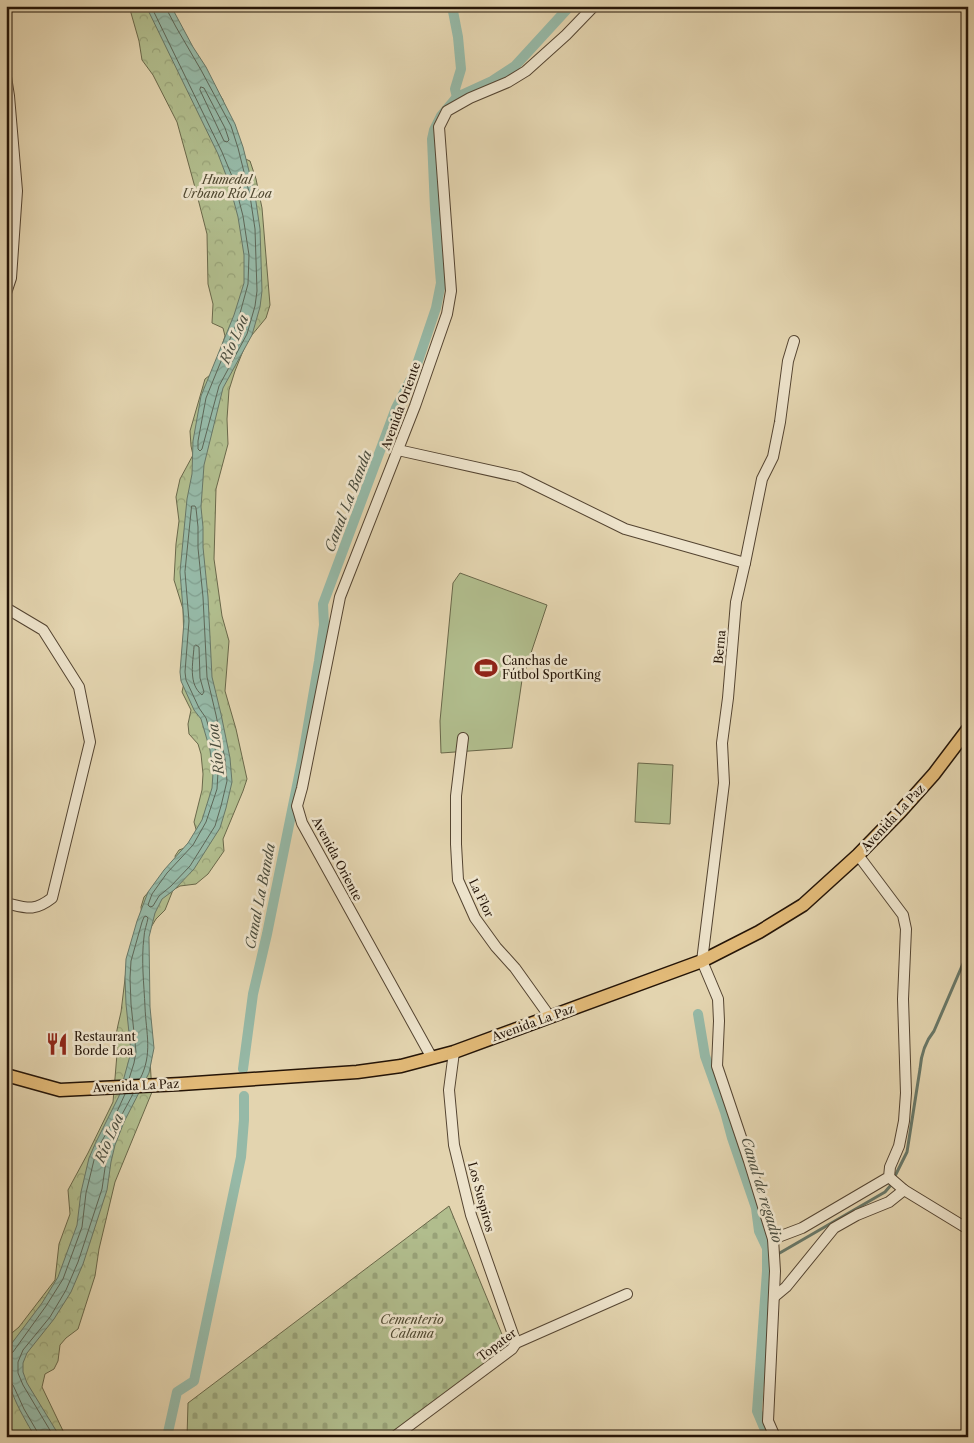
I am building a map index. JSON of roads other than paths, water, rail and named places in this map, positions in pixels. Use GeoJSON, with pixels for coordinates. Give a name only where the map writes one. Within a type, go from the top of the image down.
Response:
{"type":"FeatureCollection","features":[{"type":"Feature","properties":{"kind":"main road","name":"Avenida La Paz"},"geometry":{"type":"LineString","coordinates":[[6,1076],[60,1090],[181,1084],[357,1072],[401,1066],[454,1052],[702,961],[759,932],[803,905],[858,856],[900,812],[934,774],[968,729]]}},
{"type":"Feature","properties":{"kind":"street","name":"Avenida Oriente"},"geometry":{"type":"LineString","coordinates":[[432,1058],[302,823],[297,806],[340,597],[398,450],[447,314],[451,291],[439,127],[447,111],[470,98],[508,82],[526,71],[566,35],[594,6]]}},
{"type":"Feature","properties":{"kind":"street"},"geometry":{"type":"LineString","coordinates":[[6,77],[10,96],[17,191],[11,278],[6,293]]}},
{"type":"Feature","properties":{"kind":"street","name":"Berna"},"geometry":{"type":"LineString","coordinates":[[702,961],[724,783],[722,744],[736,602],[762,479],[773,457],[780,422],[788,361],[794,341]]}},
{"type":"Feature","properties":{"kind":"street"},"geometry":{"type":"LineString","coordinates":[[398,450],[519,477],[625,529],[745,563]]}},
{"type":"Feature","properties":{"kind":"street"},"geometry":{"type":"LineString","coordinates":[[6,608],[43,630],[79,687],[90,742],[52,898],[44,904],[29,908],[6,903]]}},
{"type":"Feature","properties":{"kind":"street","name":"La Flor"},"geometry":{"type":"LineString","coordinates":[[463,738],[456,796],[458,880],[475,918],[496,947],[515,968],[550,1017]]}},
{"type":"Feature","properties":{"kind":"street"},"geometry":{"type":"LineString","coordinates":[[858,856],[903,915],[906,929],[903,999],[906,1093],[904,1120],[899,1146],[890,1168],[889,1177]]}},
{"type":"Feature","properties":{"kind":"street"},"geometry":{"type":"LineString","coordinates":[[702,961],[718,998],[720,1021],[717,1066],[750,1161],[773,1239],[775,1270],[768,1421],[775,1437]]}},
{"type":"Feature","properties":{"kind":"street","name":"Los Suspiros"},"geometry":{"type":"LineString","coordinates":[[454,1052],[449,1090],[454,1145],[471,1215],[516,1343]]}},
{"type":"Feature","properties":{"kind":"street"},"geometry":{"type":"LineString","coordinates":[[773,1239],[802,1228],[889,1177]]}},
{"type":"Feature","properties":{"kind":"street"},"geometry":{"type":"LineString","coordinates":[[889,1177],[904,1190],[968,1229]]}},
{"type":"Feature","properties":{"kind":"street"},"geometry":{"type":"LineString","coordinates":[[774,1297],[786,1287],[834,1228],[857,1215],[889,1202],[904,1190]]}},
{"type":"Feature","properties":{"kind":"street","name":"Topater"},"geometry":{"type":"LineString","coordinates":[[394,1437],[512,1349],[516,1343],[627,1294]]}},
{"type":"Feature","properties":{"kind":"water","name":"Río Loa"},"geometry":{"type":"Polygon","coordinates":[[[146,6],[171,6],[206,67],[235,124],[243,147],[255,195],[260,229],[262,291],[260,307],[252,335],[223,388],[204,465],[201,507],[212,677],[230,758],[232,782],[220,828],[194,869],[174,890],[162,899],[155,913],[149,937],[150,1007],[154,1048],[149,1073],[124,1122],[115,1145],[107,1190],[83,1264],[71,1292],[54,1319],[27,1353],[23,1363],[23,1372],[27,1383],[60,1437],[35,1437],[17,1405],[9,1383],[7,1359],[9,1347],[42,1303],[58,1277],[77,1225],[81,1192],[89,1158],[119,1096],[131,1052],[125,978],[126,959],[137,921],[148,892],[164,870],[188,843],[202,820],[212,788],[213,773],[210,750],[201,719],[194,710],[181,681],[184,621],[180,572],[187,499],[192,474],[193,441],[201,396],[234,315],[244,283],[244,255],[238,217],[229,183],[218,154],[146,6]]]}},
{"type":"Feature","properties":{"kind":"waterway"},"geometry":{"type":"LineString","coordinates":[[452,6],[458,37],[461,69],[455,89],[457,97]]}},
{"type":"Feature","properties":{"kind":"waterway","name":"Canal La Banda"},"geometry":{"type":"LineString","coordinates":[[243,1069],[253,994],[302,761],[324,625],[323,604],[396,408],[414,373],[436,308],[441,283],[435,209],[432,139],[434,130],[441,116],[457,97],[492,81],[515,66],[570,6]]}},
{"type":"Feature","properties":{"kind":"waterway"},"geometry":{"type":"LineString","coordinates":[[894,1178],[907,1152],[924,1049],[934,1031],[968,952]]}},
{"type":"Feature","properties":{"kind":"waterway","name":"Canal de regadio"},"geometry":{"type":"LineString","coordinates":[[698,1014],[705,1056],[756,1208],[759,1231],[767,1248],[757,1411],[768,1437]]}},
{"type":"Feature","properties":{"kind":"waterway"},"geometry":{"type":"LineString","coordinates":[[167,1437],[177,1392],[194,1381],[241,1157],[244,1096]]}},
{"type":"Feature","properties":{"kind":"waterway"},"geometry":{"type":"LineString","coordinates":[[778,1254],[885,1192],[891,1185]]}},
{"type":"Feature","properties":{"kind":"place","name":"Canchas de Fútbol SportKing"},"geometry":{"type":"Point","coordinates":[486,668]}},
{"type":"Feature","properties":{"kind":"place","name":"Restaurant Borde Loa"},"geometry":{"type":"Point","coordinates":[57,1044]}},
{"type":"Feature","properties":{"kind":"park label","name":"Humedal Urbano Río Loa"},"geometry":{"type":"Point","coordinates":[227,187]}},
{"type":"Feature","properties":{"kind":"park label","name":"Cementerio Calama"},"geometry":{"type":"Point","coordinates":[412,1327]}}]}
